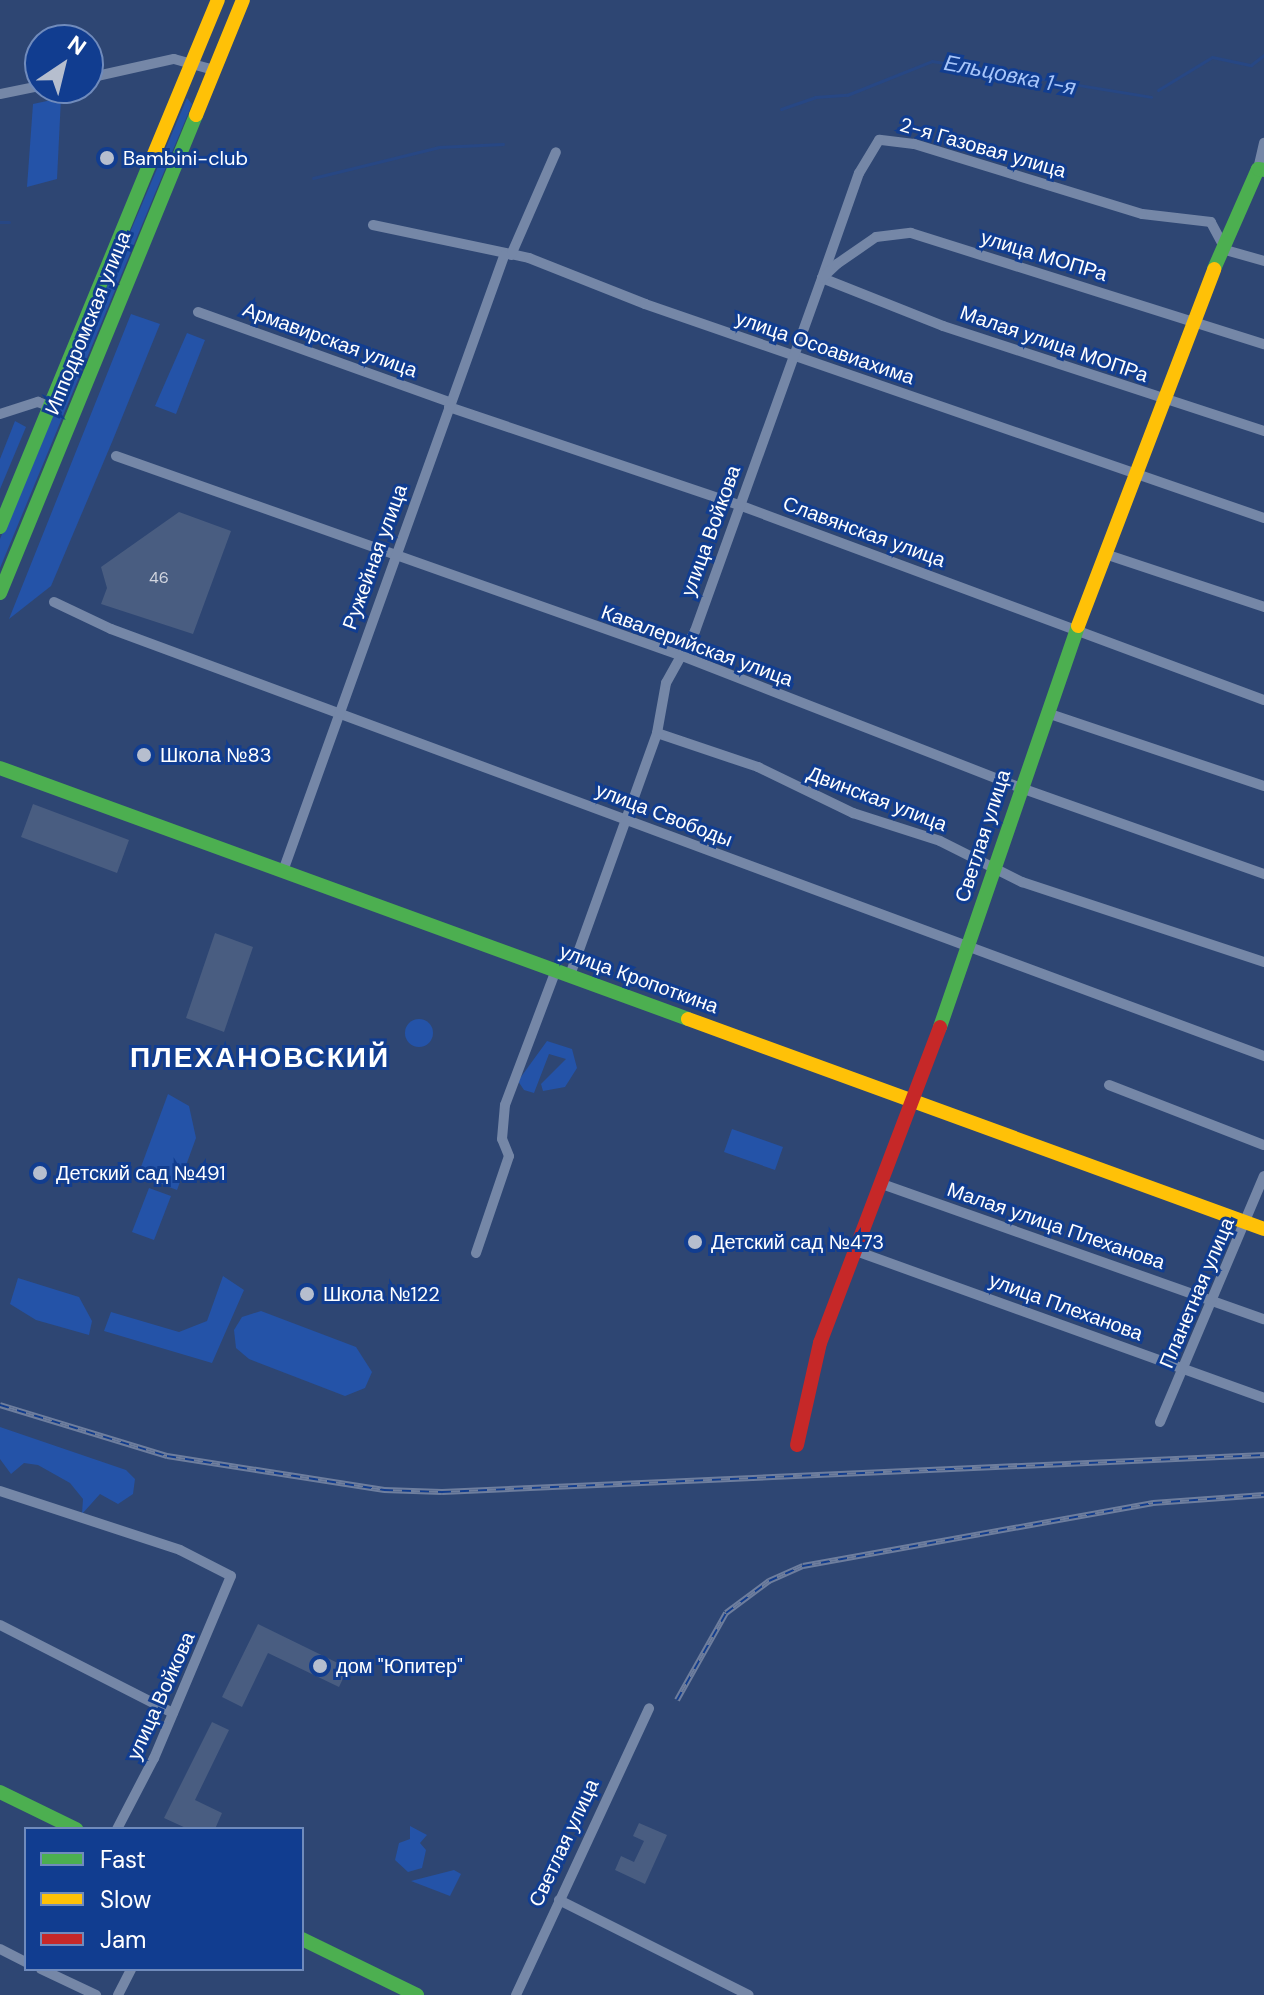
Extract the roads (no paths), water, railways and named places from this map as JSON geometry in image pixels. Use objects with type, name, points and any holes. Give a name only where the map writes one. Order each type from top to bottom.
[{"type":"main road","name":"Ипподромская улица","points":[[0,527],[218,0]]},
{"type":"main road","name":"Ипподромская улица","points":[[0,593],[243,0]]},
{"type":"main road","points":[[180,91],[202,99]]},
{"type":"main road","name":"Светлая улица","points":[[797,1445],[820,1343],[915,1101],[1077,629],[1193,321],[1223,247],[1261,170]]},
{"type":"main road","name":"улица Кропоткина","points":[[0,768],[1264,1229]]},
{"type":"main road","points":[[0,1792],[72,1827]]},
{"type":"main road","points":[[304,1940],[417,1995]]},
{"type":"street","points":[[104,74],[174,59],[192,61],[214,70]]},
{"type":"street","points":[[0,94],[24,89]]},
{"type":"street","name":"2-я Газовая улица","points":[[822,278],[859,173],[879,140],[914,144],[1142,214],[1211,222],[1223,247],[1264,261]]},
{"type":"street","points":[[1261,170],[1264,143]]},
{"type":"street","name":"Ружейная улица","points":[[283,871],[450,404],[507,256],[556,152]]},
{"type":"street","name":"улица Осоавиахима","points":[[373,225],[458,240],[507,256],[1135,476],[1264,518]]},
{"type":"street","name":"улица МОПРа","points":[[822,278],[876,237],[911,233],[1264,344]]},
{"type":"street","name":"Малая улица МОПРа","points":[[822,278],[943,326],[1264,431]]},
{"type":"street","name":"улица Войкова","points":[[476,1253],[509,1156],[502,1139],[505,1105],[627,820],[657,733],[666,683],[685,657],[822,278]]},
{"type":"street","name":"Армавирская улица","points":[[198,312],[450,404]]},
{"type":"street","points":[[0,414],[38,402],[51,407]]},
{"type":"street","name":"Славянская улица","points":[[450,404],[739,505],[1264,700]]},
{"type":"street","name":"Кавалерийская улица","points":[[116,456],[394,557],[685,657],[1021,788],[1264,874]]},
{"type":"street","points":[[1105,554],[1264,607]]},
{"type":"street","name":"улица Свободы","points":[[54,602],[338,714],[966,949],[1264,1056]]},
{"type":"street","points":[[1047,713],[1264,786]]},
{"type":"street","name":"Двинская улица","points":[[657,733],[940,841],[994,871],[1264,962]]},
{"type":"street","points":[[1109,1085],[1264,1145]]},
{"type":"street","name":"Планетная улица","points":[[1160,1422],[1264,1176]]},
{"type":"street","name":"Малая улица Плеханова","points":[[882,1184],[1264,1319]]},
{"type":"street","name":"улица Плеханова","points":[[856,1251],[1264,1398]]},
{"type":"street","name":"улица Войкова","points":[[0,1491],[180,1550],[231,1576],[173,1713],[118,1827]]},
{"type":"street","points":[[0,1625],[173,1713]]},
{"type":"street","name":"Светлая улица","points":[[516,1995],[649,1708]]},
{"type":"street","points":[[559,1900],[749,1995]]},
{"type":"street","points":[[0,1949],[24,1961]]},
{"type":"street","points":[[45,1971],[96,1995]]},
{"type":"street","points":[[118,1995],[130,1971]]},
{"type":"waterway","name":"Ельцовка 1-я","points":[[1158,90],[1212,57],[1251,65],[1264,55]]},
{"type":"waterway","name":"Ельцовка 1-я","points":[[781,109],[815,97],[847,95],[932,61],[1151,97]]},
{"type":"waterway","name":"Ельцовка 1-я","points":[[313,178],[439,147],[503,144]]},
{"type":"waterway","name":"Ельцовка 1-я","points":[[0,222],[9,222]]},
{"type":"railway","points":[[0,1405],[167,1456],[384,1490],[442,1492],[1264,1455]]},
{"type":"railway","points":[[677,1700],[726,1613],[769,1581],[803,1566],[1153,1503],[1264,1495]]},
{"type":"place","name":"Bambini-club","points":[[107,158]]},
{"type":"place","name":"Школа №83","points":[[144,755]]},
{"type":"place","name":"Детский сад №491","points":[[40,1173]]},
{"type":"place","name":"Детский сад №473","points":[[695,1242]]},
{"type":"place","name":"Школа №122","points":[[307,1294]]},
{"type":"place","name":"дом \"Юпитер\"","points":[[320,1666]]},
{"type":"district","name":"ПЛЕХАНОВСКИЙ","points":[[260,1058]]}]
